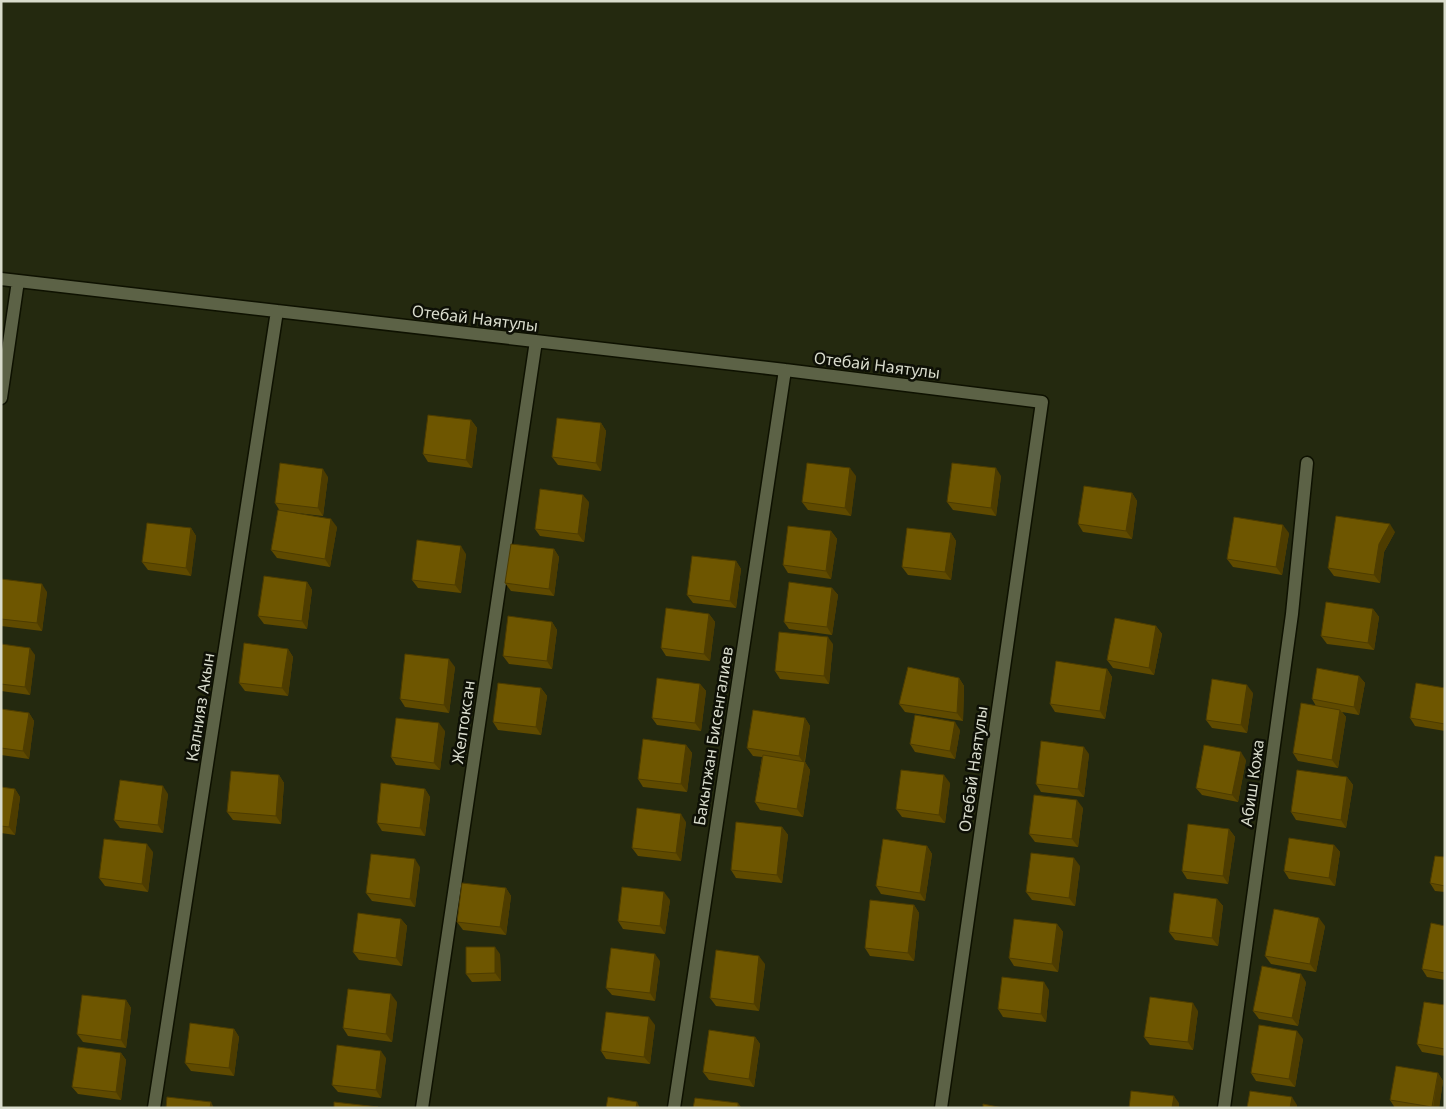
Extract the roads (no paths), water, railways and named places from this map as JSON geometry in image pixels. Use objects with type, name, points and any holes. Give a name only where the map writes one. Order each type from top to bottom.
[{"type":"street","name":"Отебай Наятулы","points":[[1,279],[784,370],[1042,402],[941,1108]]},
{"type":"street","points":[[1,398],[18,281]]},
{"type":"street","name":"Калнияз Акын","points":[[154,1108],[278,311]]},
{"type":"street","name":"Желтоксан","points":[[422,1108],[536,341]]},
{"type":"street","name":"Бакытжан Бисенгалиев","points":[[674,1108],[784,370]]},
{"type":"street","name":"Абиш Кожа","points":[[1224,1108],[1292,614],[1307,463]]}]
